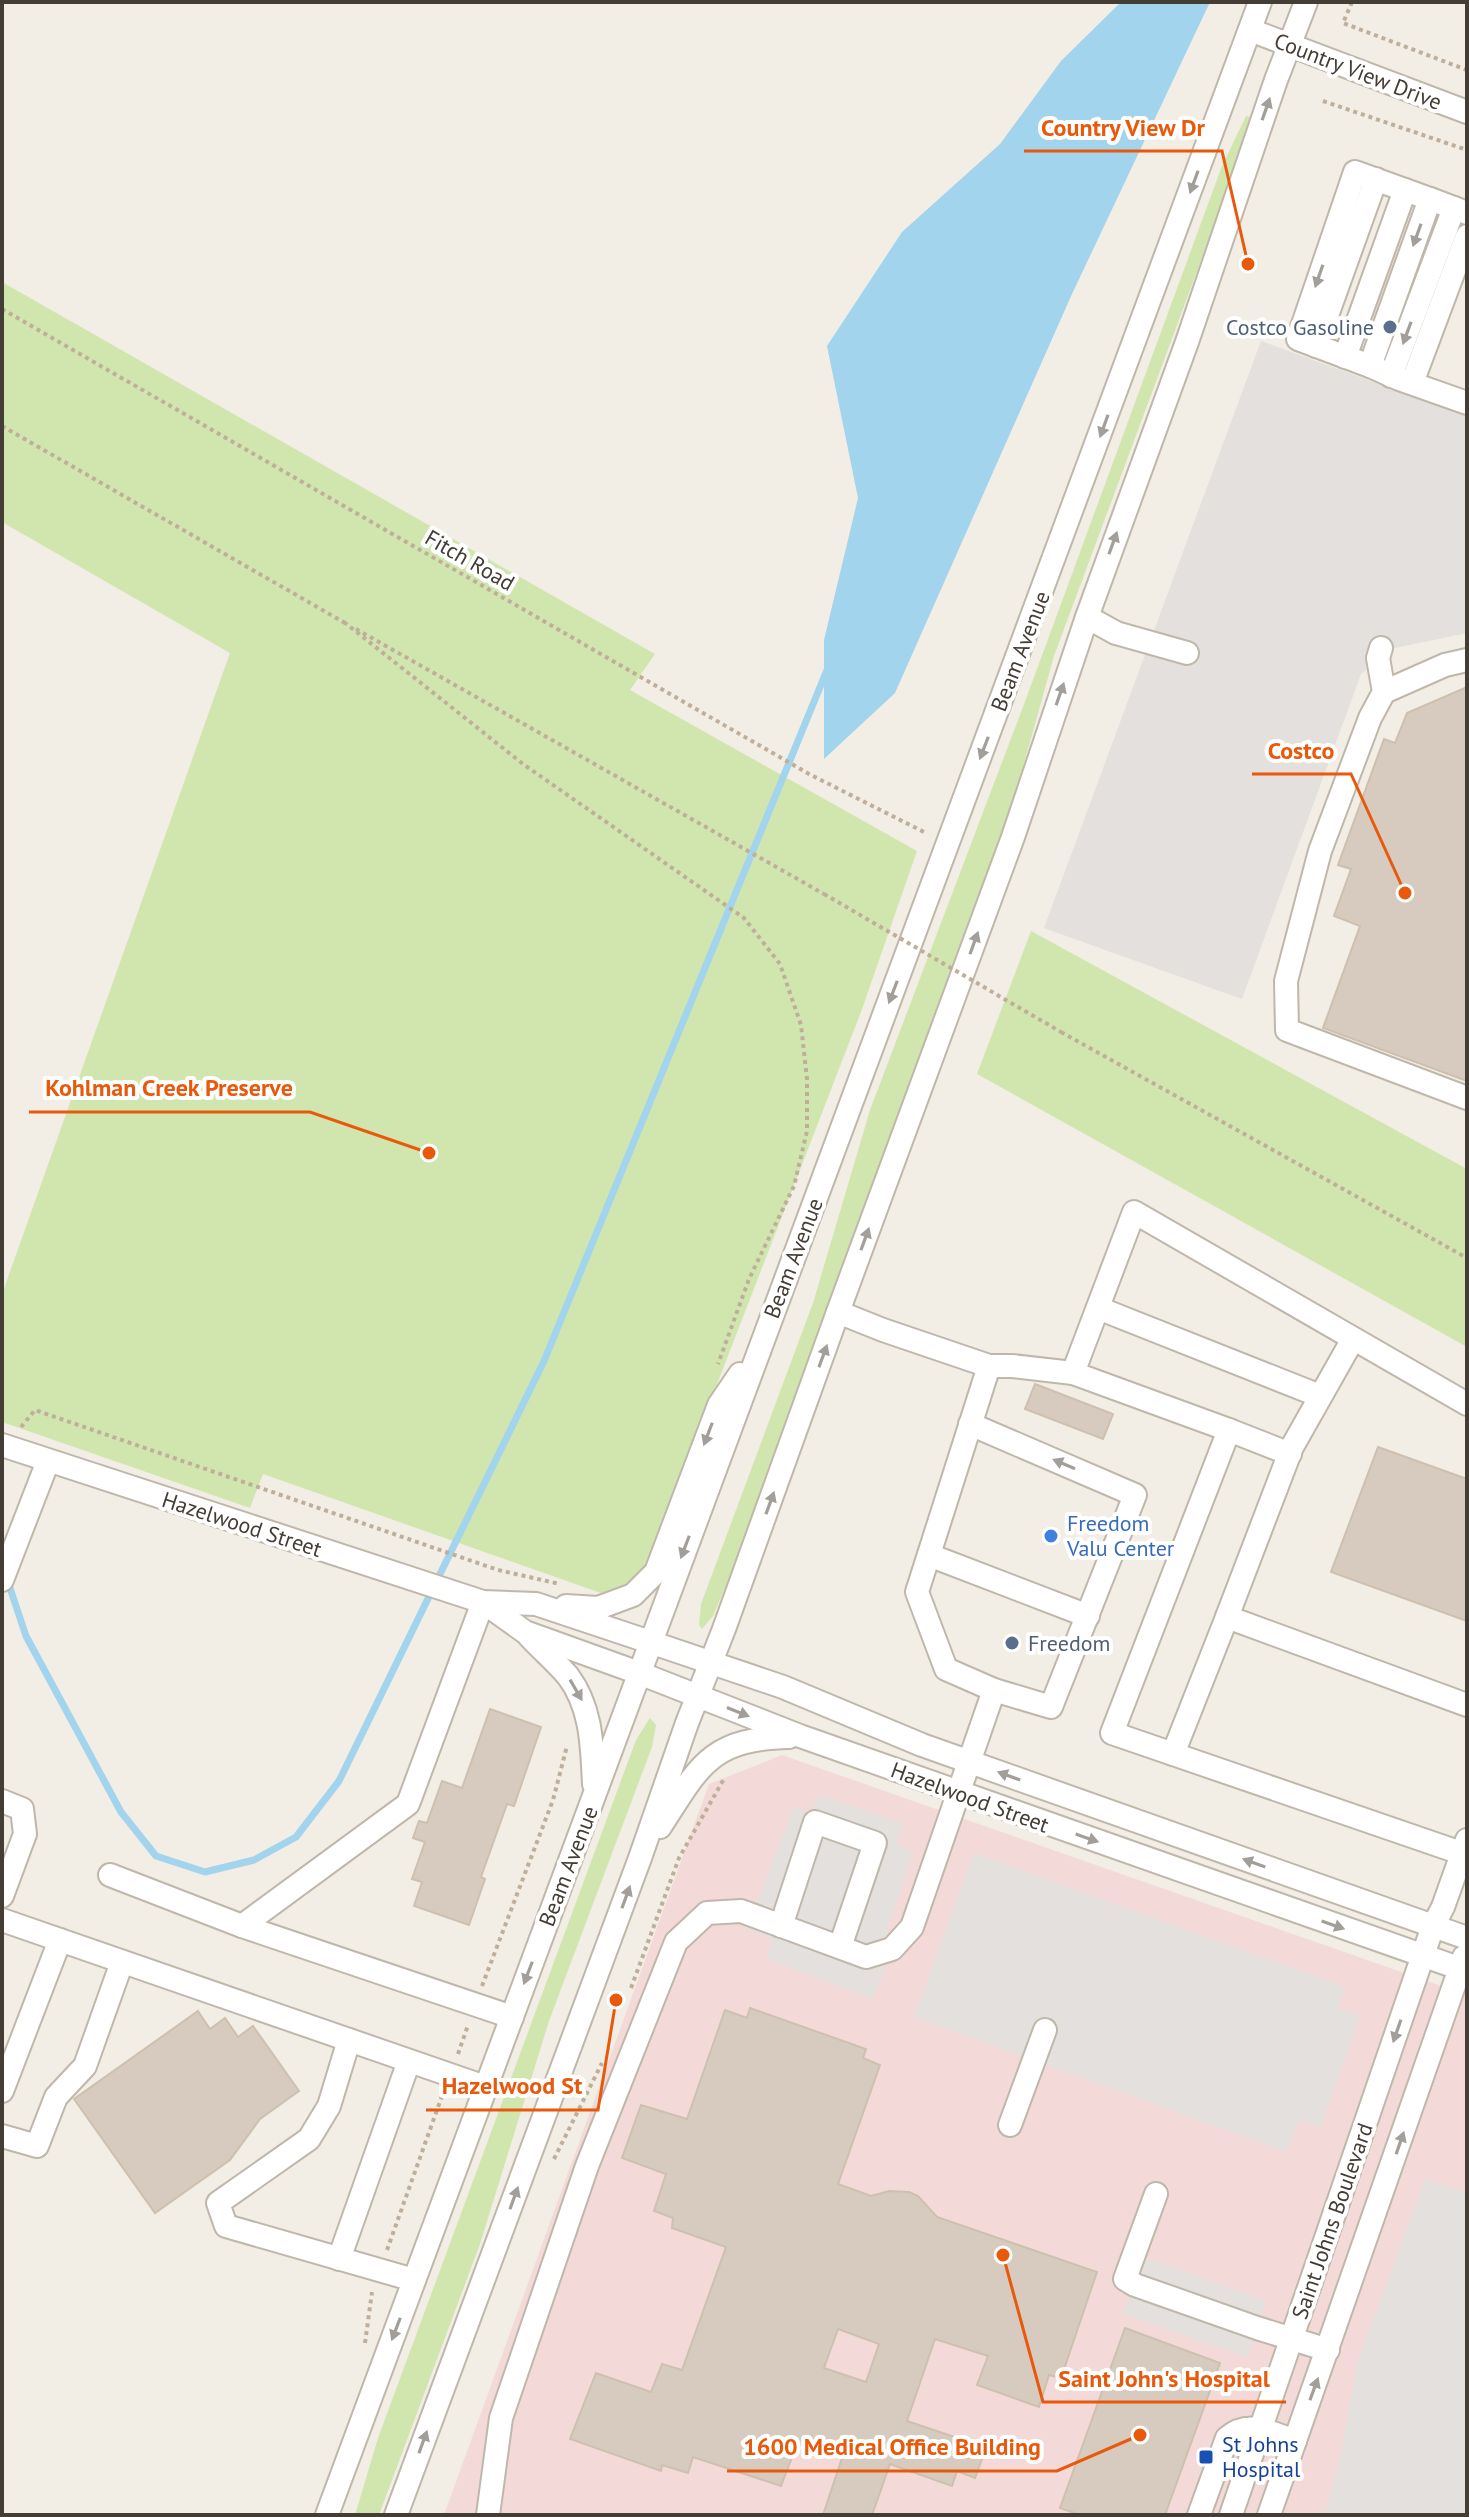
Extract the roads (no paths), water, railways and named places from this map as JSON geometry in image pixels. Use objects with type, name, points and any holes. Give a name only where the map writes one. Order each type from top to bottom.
[{"type":"street","name":"Beam Avenue","points":[[327,2515],[1260,2]]},
{"type":"street","points":[[396,2515],[1013,837],[1087,617],[1306,2]]},
{"type":"street","name":"Country View Drive","points":[[1250,30],[1467,112]]},
{"type":"street","points":[[1402,380],[1460,210],[1376,179],[1307,342],[1402,380],[1467,403]]},
{"type":"street","points":[[1345,357],[1405,190]]},
{"type":"street","points":[[1370,366],[1430,199]]},
{"type":"street","points":[[1402,380],[1467,236]]},
{"type":"street","points":[[1087,617],[1116,633],[1187,653]]},
{"type":"street","points":[[1381,648],[1378,658],[1384,692]]},
{"type":"street","points":[[1467,660],[1445,665],[1384,692],[1370,718],[1320,851],[1286,981],[1287,1030],[1467,1098]]},
{"type":"street","points":[[1073,1373],[1134,1212],[1467,1404]]},
{"type":"street","points":[[1098,1308],[1320,1396]]},
{"type":"street","points":[[838,1312],[989,1366],[1073,1373],[1290,1454]]},
{"type":"street","points":[[1173,1754],[1290,1454],[1353,1339]]},
{"type":"street","points":[[536,1604],[598,1608],[633,1595],[656,1572],[719,1405],[761,1343]]},
{"type":"street","points":[[970,1424],[1135,1495],[1051,1707],[994,1690],[946,1669],[917,1592],[970,1424],[989,1366]]},
{"type":"street","points":[[1229,1430],[1112,1733],[1465,1849]]},
{"type":"street","name":"Hazelwood Street","points":[[7,1447],[483,1602],[536,1604],[650,1642],[783,1687],[922,1745],[1467,1938]]},
{"type":"street","points":[[2,1580],[48,1461]]},
{"type":"street","points":[[929,1555],[1088,1616]]},
{"type":"street","points":[[242,1926],[408,1804],[483,1602]]},
{"type":"street","name":"Hazelwood Street","points":[[483,1602],[525,1632],[800,1736],[1423,1957],[1465,1963]]},
{"type":"street","points":[[1227,1617],[1467,1705]]},
{"type":"street","points":[[525,1632],[565,1673],[583,1702],[591,1737],[595,1795]]},
{"type":"street","points":[[488,2515],[501,2418],[587,2166],[676,1942],[707,1913],[741,1911],[866,1957],[892,1949],[912,1927],[994,1690]]},
{"type":"street","points":[[640,1858],[686,1788],[708,1760],[722,1749],[748,1739],[800,1736]]},
{"type":"street","points":[[2,1801],[22,1809],[25,1834],[2,1896]]},
{"type":"street","points":[[781,1926],[815,1822],[875,1843],[840,1947]]},
{"type":"street","name":"Saint Johns Boulevard","points":[[1231,2515],[1433,1926],[1465,1849]]},
{"type":"street","points":[[110,1875],[242,1926],[512,2017]]},
{"type":"street","points":[[2,1920],[485,2087]]},
{"type":"street","points":[[2,2091],[60,1940]]},
{"type":"street","points":[[2,2136],[37,2146],[56,2097],[85,2066],[122,1962]]},
{"type":"street","name":"Saint Johns Boulevard","points":[[1269,2515],[1465,1963]]},
{"type":"street","points":[[1010,2125],[1045,2030]]},
{"type":"street","points":[[349,2040],[329,2106],[309,2139],[218,2203],[226,2226],[414,2280]]},
{"type":"street","points":[[339,2259],[409,2061]]},
{"type":"street","points":[[1156,2194],[1125,2279],[1257,2328],[1328,2350]]},
{"type":"street","points":[[1199,2515],[1227,2438],[1236,2430],[1247,2427],[1295,2441]]},
{"type":"water","points":[[1121,2],[1210,2],[1072,294],[895,693],[824,759],[824,640],[858,498],[827,346],[902,232],[1000,144],[1061,61]]},
{"type":"waterway","points":[[8,1582],[26,1636],[121,1812],[156,1856],[205,1872],[254,1860],[296,1837],[339,1781],[544,1361],[827,670]]},
{"type":"place","name":"Country View Dr","points":[[1248,264]]},
{"type":"place","name":"Costco Gasoline","points":[[1390,327]]},
{"type":"place","name":"Costco","points":[[1405,893]]},
{"type":"place","name":"Kohlman Creek Preserve","points":[[429,1153]]},
{"type":"place","name":"Freedom Valu Center","points":[[1051,1536]]},
{"type":"place","name":"Freedom","points":[[1012,1643]]},
{"type":"place","name":"Hazelwood St","points":[[616,2000]]},
{"type":"place","name":"Saint John's Hospital","points":[[1003,2255]]},
{"type":"place","name":"1600 Medical Office Building","points":[[1140,2435]]},
{"type":"place","name":"St Johns Hospital","points":[[1206,2457]]}]
